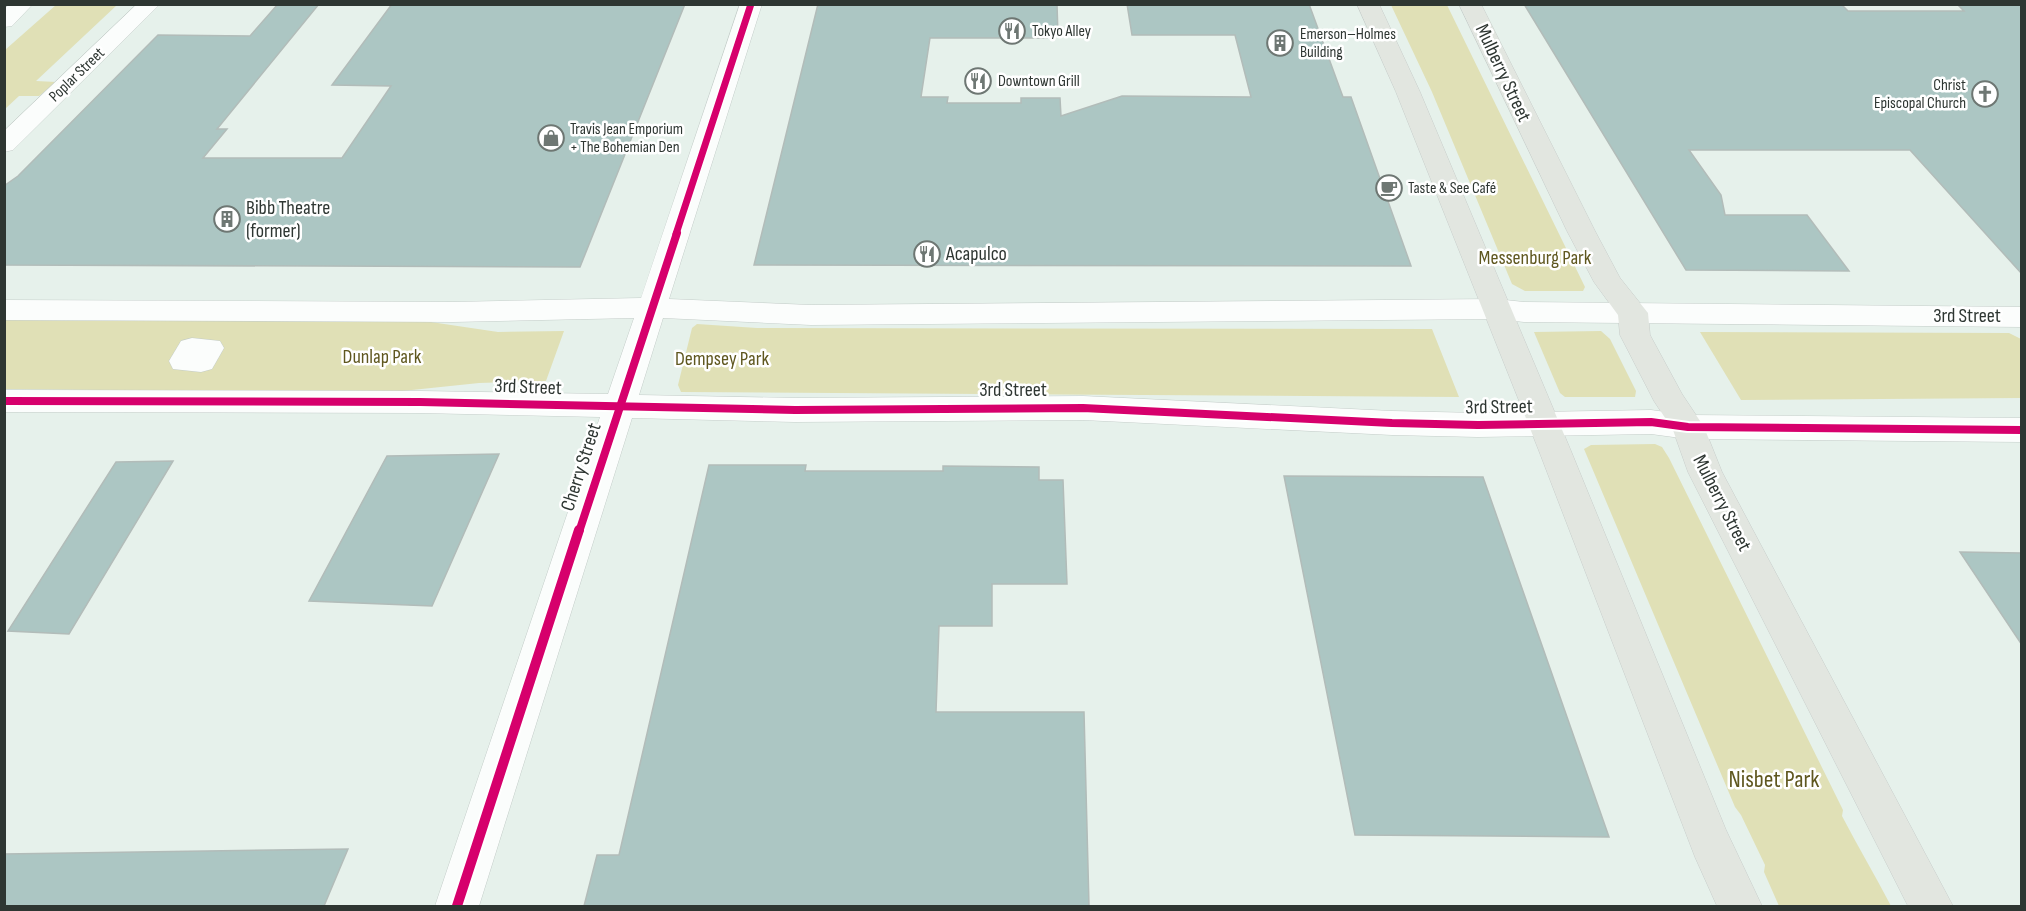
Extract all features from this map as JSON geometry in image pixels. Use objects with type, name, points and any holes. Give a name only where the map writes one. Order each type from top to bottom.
[{"type":"main road","points":[[1368,4],[1408,92],[1710,842],[1740,906]]},
{"type":"main road","name":"Mulberry Street","points":[[1470,4],[1581,231],[1608,282],[1633,313],[1635,335],[1670,402],[1688,427],[1705,472],[1931,906]]},
{"type":"street","points":[[4,21],[23,4]]},
{"type":"street","name":"Poplar Street","points":[[4,145],[150,4]]},
{"type":"street","name":"Cherry Street","points":[[457,906],[751,4]]},
{"type":"street","name":"3rd Street","points":[[4,310],[453,312],[653,308],[811,315],[1496,309],[1633,313],[2022,317]]},
{"type":"street","name":"3rd Street","points":[[4,400],[408,401],[795,410],[1083,408],[1392,423],[1651,422],[1688,427],[2022,430]]},
{"type":"green space","points":[[56,5],[117,5],[36,81],[56,82],[39,96],[19,96],[5,109],[5,50]]},
{"type":"green space","name":"Messenburg Park","points":[[1391,5],[1447,5],[1585,287],[1583,291],[1525,291],[1512,284],[1432,92]]},
{"type":"green space","name":"Dunlap Park","points":[[5,320],[424,321],[498,332],[564,331],[546,381],[479,383],[383,393],[5,389]]},
{"type":"green space","name":"Dempsey Park","points":[[697,324],[757,328],[1432,329],[1459,397],[681,392],[678,385],[692,328]]},
{"type":"green space","points":[[1601,331],[1610,339],[1636,391],[1635,397],[1565,397],[1560,393],[1534,332]]},
{"type":"green space","points":[[1700,332],[2009,333],[2021,339],[2021,398],[1741,400]]},
{"type":"green space","name":"Nisbet Park","points":[[1655,444],[1662,447],[1669,458],[1843,810],[1842,816],[1891,906],[1779,906],[1764,872],[1765,865],[1735,807],[1584,449],[1591,445]]},
{"type":"building","points":[[278,4],[319,4],[217,129],[227,129],[203,158],[342,158],[391,86],[332,85],[392,4],[685,4],[580,267],[4,265],[4,186],[18,176],[158,35],[250,36]]},
{"type":"building","points":[[818,4],[1057,4],[1058,35],[1047,35],[1047,38],[930,38],[921,97],[948,97],[947,103],[1021,103],[1021,98],[1060,98],[1061,116],[1122,96],[1251,97],[1235,35],[1132,35],[1127,4],[1309,4],[1343,97],[1351,97],[1411,266],[754,265]]},
{"type":"building","points":[[1524,4],[1841,4],[1848,11],[1964,11],[1957,4],[2022,4],[2022,274],[1910,150],[1689,150],[1721,195],[1725,215],[1807,215],[1849,271],[1686,270]]},
{"type":"building","points":[[499,454],[432,606],[309,601],[387,456]]},
{"type":"building","points":[[173,461],[69,634],[8,631],[116,462]]},
{"type":"building","points":[[709,465],[806,465],[805,471],[943,471],[943,466],[1039,467],[1039,480],[1063,480],[1067,584],[992,584],[992,626],[939,626],[936,712],[1084,712],[1089,906],[584,906],[597,855],[619,855]]},
{"type":"building","points":[[1284,476],[1483,477],[1609,837],[1355,835]]},
{"type":"building","points":[[1960,552],[2022,553],[2022,645]]},
{"type":"building","points":[[348,849],[324,906],[4,906],[4,854]]},
{"type":"cycle path","points":[[457,906],[751,4]]},
{"type":"cycle path","points":[[4,401],[420,402],[795,410],[1083,408],[1392,423],[1478,425],[1651,422],[1688,427],[2022,430]]},
{"type":"place","name":"Tokyo Alley","points":[[1012,31]]},
{"type":"place","name":"Emerson–Holmes Building","points":[[1280,43]]},
{"type":"place","name":"Downtown Grill","points":[[978,81]]},
{"type":"place","name":"Christ Episcopal Church","points":[[1985,94]]},
{"type":"place","name":"Travis Jean Emporium + The Bohemian Den","points":[[551,138]]},
{"type":"place","name":"Taste & See Café","points":[[1389,188]]},
{"type":"place","name":"Bibb Theatre (former)","points":[[227,219]]},
{"type":"place","name":"Acapulco","points":[[927,254]]}]
